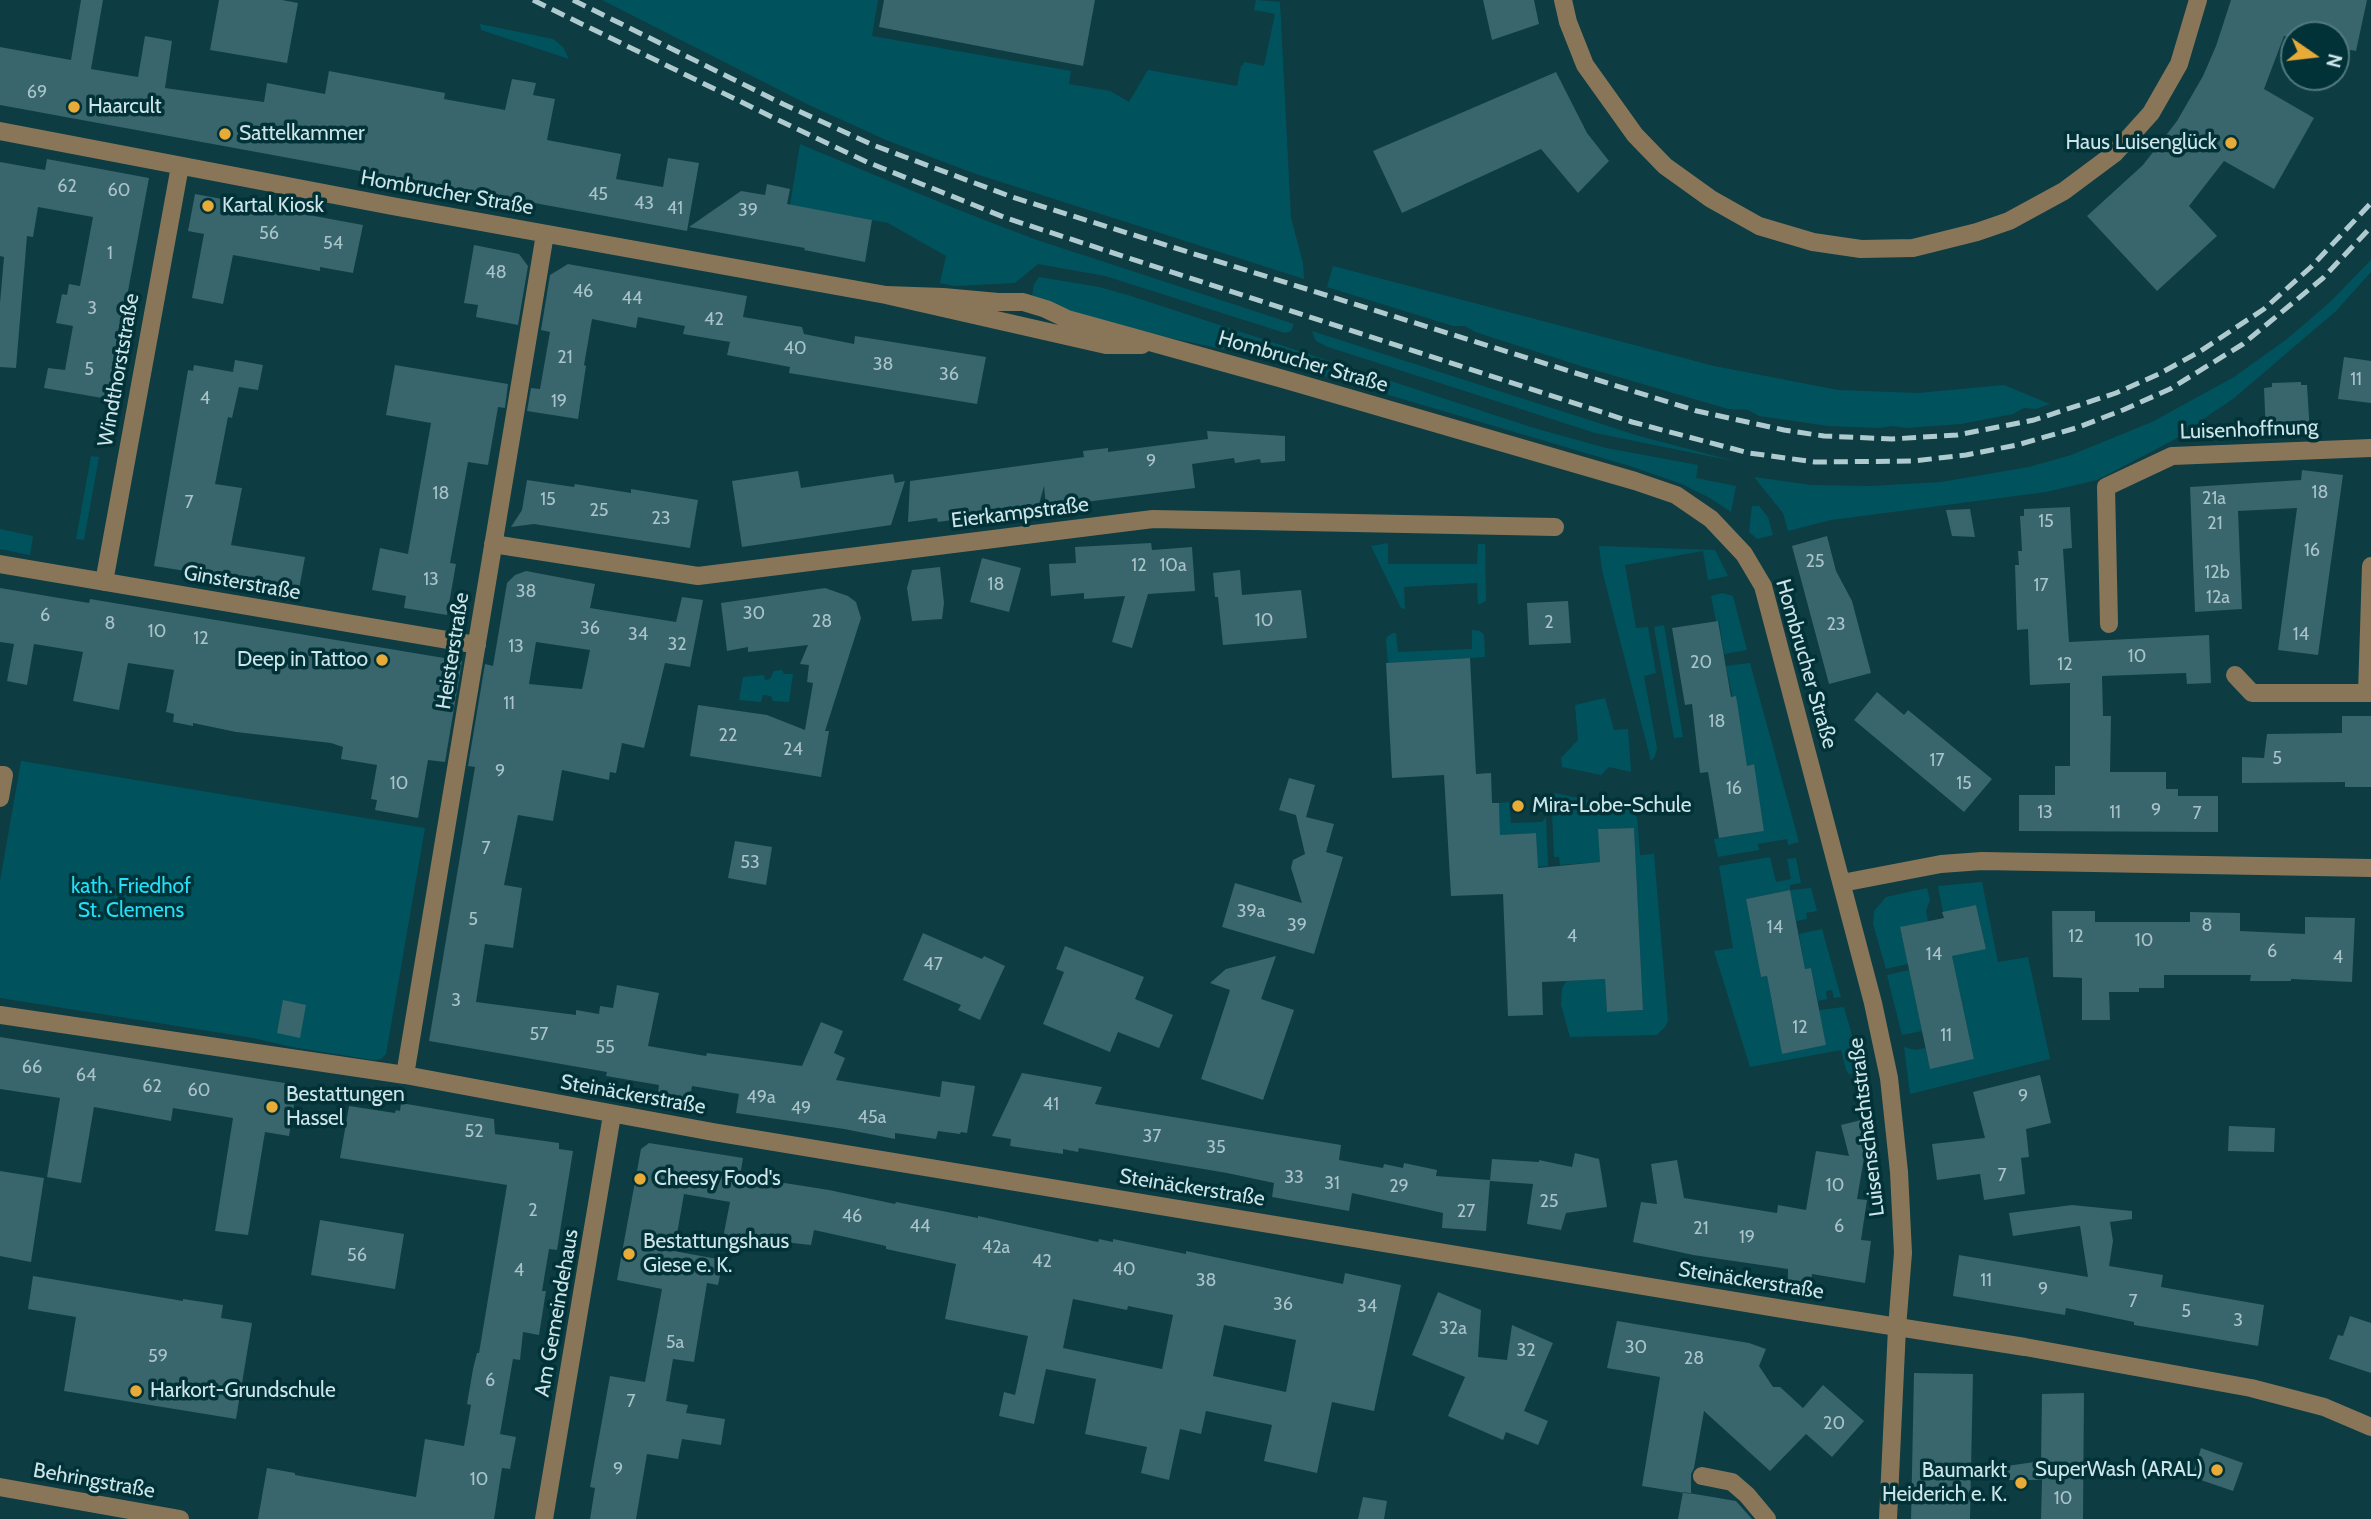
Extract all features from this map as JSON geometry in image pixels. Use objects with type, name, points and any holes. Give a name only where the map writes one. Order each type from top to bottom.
[{"type":"street","points":[[1563,0],[1568,22],[1585,65],[1635,135],[1665,166],[1711,199],[1759,226],[1813,242],[1861,249],[1913,248],[1977,232],[2009,221],[2064,191],[2115,153],[2151,113],[2179,64],[2198,0]]},
{"type":"street","name":"Hombrucher Straße","points":[[0,131],[886,295],[1106,345],[1159,345]]},
{"type":"street","name":"Windthorststraße","points":[[104,582],[180,166]]},
{"type":"street","name":"Heisterstraße","points":[[405,1075],[545,234]]},
{"type":"street","name":"Hombrucher Straße","points":[[886,295],[1023,302],[1067,319],[1676,495],[1711,519],[1744,554],[1763,586],[1842,883]]},
{"type":"street","name":"Luisenhoffnung","points":[[2109,624],[2106,487],[2172,456],[2371,448]]},
{"type":"street","name":"Eierkampstraße","points":[[493,544],[698,576],[1153,519],[1555,527]]},
{"type":"street","name":"Ginsterstraße","points":[[0,564],[477,645]]},
{"type":"street","points":[[2235,675],[2252,693],[2369,693],[2371,566]]},
{"type":"street","points":[[0,775],[4,775],[0,798]]},
{"type":"street","points":[[1842,883],[1941,864],[1982,860],[2371,868]]},
{"type":"street","name":"Luisenschachtstraße","points":[[1842,883],[1889,1078],[1899,1172],[1903,1253],[1888,1519]]},
{"type":"street","name":"Steinäckerstraße","points":[[0,1015],[405,1075],[612,1115],[2025,1347],[2251,1388],[2324,1407],[2371,1427]]},
{"type":"street","name":"Am Gemeindehaus","points":[[544,1519],[612,1115]]},
{"type":"street","points":[[1702,1476],[1732,1482],[1767,1519]]},
{"type":"street","name":"Behringstraße","points":[[0,1487],[180,1519]]},
{"type":"green space","points":[[602,0],[878,0],[872,36],[1071,71],[1069,84],[1110,91],[1129,102],[1148,70],[1237,86],[1244,62],[1264,66],[1275,14],[1254,10],[1256,0],[1280,2],[1291,218],[1303,263],[1304,279],[973,173],[886,140],[809,105]]},
{"type":"green space","points":[[480,24],[553,39],[563,47],[569,59],[481,30]]},
{"type":"green space","points":[[800,144],[1034,239],[1294,324],[1291,331],[1285,333],[1105,276],[1038,264],[1015,283],[954,286],[940,283],[946,256],[888,223],[813,209],[789,211]]},
{"type":"green space","points":[[2371,260],[2371,272],[2336,311],[2233,399],[2185,434],[2097,480],[2046,492],[1831,520],[1788,531],[1783,513],[1754,477],[1811,485],[1870,486],[1941,482],[2029,467],[2071,455],[2152,422],[2234,377],[2287,339],[2329,303]]},
{"type":"green space","points":[[1333,266],[1714,366],[1838,390],[1918,393],[2004,385],[2050,404],[1961,424],[1906,428],[1828,426],[1759,416],[1748,410],[1728,409],[1581,366],[1475,332],[1465,326],[1453,326],[1327,287]]},
{"type":"green space","points":[[1039,277],[1099,287],[1131,296],[1534,428],[1606,448],[1698,465],[1696,478],[1736,486],[1731,512],[1682,484],[1630,466],[1263,358],[1102,323],[1032,296],[1034,284]]},
{"type":"green space","points":[[1312,331],[1639,436],[1738,462],[1595,433],[1328,347],[1316,341]]},
{"type":"green space","points":[[91,456],[99,457],[84,540],[76,539]]},
{"type":"green space","points":[[1752,506],[1759,506],[1768,517],[1773,535],[1757,539],[1749,532]]},
{"type":"green space","points":[[0,529],[33,536],[30,555],[0,549]]},
{"type":"green space","points":[[1388,543],[1388,564],[1477,564],[1478,544],[1485,544],[1486,601],[1478,605],[1477,583],[1404,587],[1405,609],[1401,608],[1371,546]]},
{"type":"green space","points":[[1599,546],[1715,550],[1728,576],[1708,580],[1703,551],[1625,565],[1636,628],[1648,627],[1656,673],[1644,676],[1657,748],[1651,761],[1602,570]]},
{"type":"green space","points":[[1722,593],[1733,596],[1747,650],[1724,654],[1719,621],[1716,621],[1711,596]]},
{"type":"green space","points":[[1664,625],[1683,737],[1674,738],[1654,627]]},
{"type":"green space","points":[[1472,630],[1480,631],[1484,635],[1485,657],[1388,663],[1386,641],[1393,633],[1396,633],[1398,652],[1472,649]]},
{"type":"green space","points":[[1750,663],[1799,842],[1788,845],[1787,839],[1758,844],[1759,850],[1718,857],[1714,839],[1764,831],[1753,764],[1747,766],[1726,666]]},
{"type":"green space","points":[[782,670],[784,674],[793,674],[789,702],[773,701],[771,696],[763,695],[761,702],[739,700],[743,677],[764,675],[765,680],[770,679],[774,671]]},
{"type":"green space","points":[[1605,698],[1614,730],[1628,729],[1631,772],[1609,767],[1601,775],[1562,767],[1561,758],[1578,740],[1575,705]]},
{"type":"green space","name":"kath. Friedhof St. Clemens","points":[[21,761],[425,828],[386,1054],[381,1059],[373,1060],[0,998],[0,881]]},
{"type":"green space","points":[[1554,793],[1628,808],[1637,817],[1640,855],[1654,854],[1668,1021],[1657,1035],[1570,1037],[1561,1005],[1562,989],[1566,981],[1605,979],[1607,1012],[1643,1010],[1634,828],[1599,829],[1600,862],[1560,865],[1559,857],[1554,857],[1552,812],[1546,811]]},
{"type":"green space","points":[[1509,802],[1511,823],[1542,822],[1546,817],[1548,866],[1537,867],[1536,833],[1500,835],[1499,803]]},
{"type":"green space","points":[[1770,857],[1776,882],[1791,879],[1787,859],[1796,858],[1801,883],[1790,885],[1790,890],[1746,899],[1761,977],[1767,976],[1782,1054],[1826,1045],[1819,1010],[1844,1007],[1862,1072],[1849,1074],[1841,1050],[1750,1067],[1714,951],[1733,948],[1719,866]]},
{"type":"green space","points":[[1982,882],[1998,962],[2028,957],[2050,1059],[1910,1094],[1904,1047],[1915,1050],[1925,1048],[1930,1068],[1974,1059],[1952,956],[1986,948],[1976,905],[1943,912],[1938,886]]},
{"type":"green space","points":[[1811,888],[1817,911],[1806,913],[1807,919],[1796,921],[1790,890]]},
{"type":"green space","points":[[1927,888],[1930,900],[1926,911],[1928,921],[1900,928],[1906,953],[1912,963],[1886,969],[1873,924],[1874,911],[1886,897]]},
{"type":"green space","points":[[1822,929],[1841,997],[1834,998],[1832,990],[1826,991],[1827,999],[1818,1001],[1811,968],[1805,969],[1799,934]]},
{"type":"green space","points":[[1909,970],[1922,1031],[1902,1035],[1887,975]]},
{"type":"building","points":[[81,0],[103,0],[91,69],[138,77],[145,36],[172,41],[165,88],[264,102],[267,83],[325,94],[329,71],[445,93],[444,99],[505,110],[512,79],[536,83],[533,95],[555,99],[547,140],[621,154],[616,179],[663,187],[668,158],[699,163],[687,231],[0,105],[0,47],[71,60]]},
{"type":"building","points":[[219,0],[282,0],[298,3],[287,63],[210,50]]},
{"type":"building","points":[[884,0],[1095,0],[1083,66],[879,27]]},
{"type":"building","points":[[1483,0],[1534,0],[1539,24],[1492,40]]},
{"type":"building","name":"Haus Luisenglück","points":[[2231,0],[2367,0],[2356,51],[2350,50],[2350,21],[2280,21],[2280,47],[2264,89],[2314,118],[2274,189],[2224,161],[2189,206],[2217,236],[2157,291],[2087,216],[2143,165],[2177,121],[2203,76]]},
{"type":"building","points":[[1556,72],[1587,133],[1609,161],[1578,193],[1541,149],[1402,213],[1373,151]]},
{"type":"building","points":[[47,159],[149,178],[108,399],[44,388],[48,368],[65,370],[73,326],[56,323],[62,294],[67,295],[69,284],[80,286],[93,217],[38,207],[33,237],[27,236],[16,368],[0,367],[0,303],[4,257],[0,256],[0,162],[45,170]]},
{"type":"building","points":[[767,184],[790,189],[787,204],[872,220],[865,262],[689,227],[741,191],[765,195]]},
{"type":"building","points":[[195,194],[363,225],[353,273],[320,267],[320,271],[233,255],[223,304],[192,298],[204,234],[188,231]]},
{"type":"building","points":[[474,245],[519,254],[528,266],[518,325],[476,317],[478,305],[464,303]]},
{"type":"building","points":[[568,264],[747,296],[743,317],[802,327],[804,334],[854,344],[855,336],[986,357],[977,404],[789,373],[790,367],[727,355],[730,342],[683,334],[685,326],[638,317],[636,328],[592,319],[578,419],[527,411],[531,388],[540,389],[550,332],[541,330],[550,275]]},
{"type":"building","points":[[2344,357],[2371,361],[2371,403],[2338,399]]},
{"type":"building","points":[[235,360],[263,365],[258,390],[239,387],[232,418],[228,417],[215,484],[242,488],[231,545],[305,557],[299,589],[154,566],[188,370],[193,371],[194,365],[233,372]]},
{"type":"building","points":[[395,365],[508,384],[505,408],[498,407],[488,465],[468,462],[450,563],[456,564],[447,615],[404,608],[406,596],[372,590],[380,548],[408,554],[431,423],[386,415]]},
{"type":"building","points":[[2301,382],[2301,385],[2307,385],[2310,433],[2266,435],[2264,388],[2272,387],[2272,383]]},
{"type":"building","points":[[1207,431],[1285,436],[1285,461],[1261,463],[1260,459],[1235,463],[1234,458],[1192,464],[1195,488],[1046,507],[1044,486],[1038,508],[938,522],[937,518],[908,522],[910,481],[1084,457],[1083,451],[1108,448],[1108,452],[1208,439]]},
{"type":"building","points":[[2302,470],[2343,475],[2318,655],[2278,650],[2297,508],[2238,511],[2242,609],[2195,612],[2190,487],[2301,480]]},
{"type":"building","points":[[798,471],[801,488],[893,474],[895,483],[905,481],[891,525],[742,547],[732,481]]},
{"type":"building","points":[[527,480],[631,493],[631,489],[698,500],[690,548],[534,524],[511,527],[522,510]]},
{"type":"building","points":[[2070,507],[2072,548],[2063,549],[2069,642],[2209,635],[2211,683],[2187,684],[2186,673],[2102,676],[2103,716],[2111,716],[2110,772],[2166,772],[2166,789],[2178,789],[2178,796],[2218,796],[2218,832],[2019,831],[2019,795],[2055,795],[2055,766],[2070,766],[2070,683],[2030,685],[2028,629],[2017,630],[2015,565],[2019,565],[2018,551],[2022,551],[2020,516],[2024,516],[2024,509]]},
{"type":"building","points":[[1970,509],[1975,537],[1952,536],[1946,510]]},
{"type":"building","points":[[1827,536],[1836,571],[1852,601],[1871,673],[1829,684],[1792,546]]},
{"type":"building","points":[[1151,543],[1152,550],[1192,547],[1195,591],[1148,594],[1132,648],[1112,642],[1125,596],[1084,599],[1084,593],[1051,596],[1049,564],[1076,563],[1075,547]]},
{"type":"building","points":[[982,558],[1021,568],[1009,612],[970,602]]},
{"type":"building","points":[[940,567],[944,603],[942,619],[912,621],[907,588],[912,570]]},
{"type":"building","points":[[1240,570],[1242,595],[1301,590],[1307,638],[1223,645],[1213,573]]},
{"type":"building","points":[[526,571],[595,584],[590,608],[676,622],[682,597],[703,600],[690,667],[665,663],[644,748],[622,743],[616,773],[610,772],[609,780],[562,770],[553,821],[518,815],[504,885],[522,888],[513,948],[485,944],[476,1002],[576,1015],[576,1010],[599,1014],[600,1006],[613,1008],[617,985],[659,993],[648,1046],[706,1056],[707,1053],[802,1066],[821,1022],[843,1031],[834,1053],[845,1058],[836,1080],[940,1097],[942,1081],[975,1086],[967,1133],[938,1131],[936,1139],[895,1133],[895,1139],[736,1113],[739,1094],[692,1086],[689,1105],[657,1100],[659,1085],[606,1076],[607,1072],[429,1041],[475,767],[468,766],[485,664],[493,666],[507,583],[515,575]],"holes":[[[536,642],[590,650],[582,689],[529,684]]]},
{"type":"building","points":[[0,588],[89,603],[90,599],[462,661],[445,762],[428,760],[418,818],[375,810],[377,800],[371,799],[377,765],[341,759],[343,747],[331,743],[173,722],[174,714],[166,712],[174,670],[128,663],[119,710],[73,701],[83,652],[34,644],[27,685],[7,681],[14,644],[0,642]]},
{"type":"building","points":[[825,588],[848,596],[856,602],[861,618],[825,731],[829,731],[821,777],[690,756],[698,705],[767,715],[805,730],[813,683],[807,682],[809,665],[800,664],[808,645],[748,652],[748,647],[727,651],[721,603]]},
{"type":"building","points":[[1568,601],[1571,643],[1529,645],[1527,603]]},
{"type":"building","points":[[1718,621],[1731,697],[1736,696],[1747,766],[1754,764],[1764,831],[1719,838],[1708,772],[1700,773],[1692,704],[1685,705],[1672,628]]},
{"type":"building","points":[[1470,658],[1476,774],[1491,773],[1492,803],[1499,803],[1500,835],[1536,833],[1538,868],[1600,862],[1598,829],[1634,828],[1643,1010],[1607,1012],[1605,979],[1542,982],[1543,1015],[1508,1016],[1503,894],[1451,896],[1444,775],[1392,778],[1386,663]]},
{"type":"building","points":[[1877,692],[1904,715],[1908,710],[1992,779],[1964,812],[1854,720]]},
{"type":"building","points":[[2342,716],[2371,716],[2371,787],[2345,787],[2345,782],[2242,783],[2242,757],[2264,758],[2267,734],[2342,733]]},
{"type":"building","points":[[1289,778],[1315,785],[1306,817],[1334,824],[1326,852],[1343,857],[1314,954],[1222,927],[1235,883],[1302,903],[1291,868],[1293,860],[1305,854],[1296,815],[1279,810]]},
{"type":"building","points":[[735,841],[772,847],[766,885],[728,878]]},
{"type":"building","points":[[1790,890],[1805,969],[1811,968],[1826,1045],[1782,1054],[1767,976],[1761,977],[1746,899]]},
{"type":"building","points":[[1976,905],[1986,949],[1952,956],[1974,1059],[1930,1069],[1900,927],[1944,918],[1942,912]]},
{"type":"building","points":[[2052,911],[2095,911],[2095,922],[2190,922],[2190,912],[2240,913],[2240,931],[2305,934],[2305,917],[2355,918],[2352,982],[2291,979],[2250,981],[2251,975],[2164,975],[2164,988],[2139,988],[2139,992],[2109,992],[2110,1020],[2082,1020],[2082,978],[2053,977]]},
{"type":"building","points":[[923,933],[1005,966],[980,1020],[958,1010],[961,1005],[903,980]]},
{"type":"building","points":[[1065,946],[1144,977],[1135,999],[1173,1015],[1159,1048],[1118,1032],[1110,1052],[1043,1024],[1064,972],[1056,969]]},
{"type":"building","points":[[1276,956],[1261,999],[1294,1010],[1263,1100],[1201,1079],[1230,990],[1210,983],[1226,969]]},
{"type":"building","points":[[283,1000],[306,1005],[300,1038],[277,1033]]},
{"type":"building","points":[[0,1037],[297,1085],[289,1136],[265,1132],[248,1235],[215,1231],[233,1118],[173,1108],[171,1121],[94,1107],[81,1183],[47,1177],[60,1098],[0,1089]]},
{"type":"building","points":[[1022,1073],[1102,1087],[1095,1104],[1341,1145],[1339,1160],[1383,1168],[1384,1164],[1403,1168],[1404,1163],[1437,1170],[1436,1176],[1490,1180],[1486,1231],[1442,1228],[1443,1213],[1352,1193],[1349,1211],[1272,1197],[1274,1183],[1227,1173],[1079,1148],[1078,1152],[1063,1149],[1063,1154],[1010,1146],[1011,1139],[992,1136]]},
{"type":"building","points":[[2040,1075],[2051,1123],[2026,1129],[2029,1157],[2021,1158],[2025,1194],[1984,1200],[1980,1174],[1937,1180],[1932,1144],[1985,1138],[1973,1092]]},
{"type":"building","points":[[401,1103],[494,1119],[495,1134],[559,1143],[559,1149],[573,1151],[557,1250],[549,1249],[542,1291],[546,1291],[539,1335],[523,1332],[520,1360],[513,1359],[500,1434],[516,1437],[510,1469],[502,1468],[494,1519],[258,1519],[267,1468],[416,1497],[425,1439],[464,1446],[471,1405],[467,1404],[473,1369],[479,1353],[507,1185],[340,1158],[349,1106],[395,1113],[396,1110],[400,1111]]},
{"type":"building","points":[[1873,1117],[1876,1148],[1866,1146],[1857,1199],[1867,1200],[1861,1240],[1871,1241],[1865,1283],[1812,1274],[1810,1290],[1788,1286],[1788,1269],[1693,1255],[1633,1242],[1641,1202],[1657,1204],[1651,1164],[1677,1160],[1684,1198],[1777,1213],[1778,1205],[1806,1210],[1816,1151],[1849,1156],[1841,1125]]},
{"type":"building","points":[[2229,1126],[2275,1128],[2274,1152],[2228,1151]]},
{"type":"building","points":[[649,1143],[743,1158],[740,1176],[978,1216],[1098,1242],[1099,1239],[1113,1242],[1113,1239],[1186,1254],[1186,1251],[1343,1284],[1345,1273],[1401,1285],[1374,1411],[1332,1402],[1317,1473],[1264,1461],[1272,1425],[1206,1411],[1201,1434],[1180,1429],[1169,1480],[1141,1473],[1147,1447],[1085,1434],[1096,1379],[1046,1369],[1034,1424],[999,1416],[1004,1392],[1015,1395],[1028,1336],[945,1319],[956,1264],[814,1230],[811,1245],[746,1238],[744,1247],[722,1243],[730,1202],[684,1194],[674,1251],[723,1260],[718,1285],[707,1283],[694,1362],[673,1359],[666,1401],[688,1405],[686,1413],[725,1419],[721,1445],[682,1439],[678,1459],[647,1454],[636,1519],[590,1519],[595,1488],[590,1487],[610,1376],[645,1382],[662,1289],[617,1280],[641,1149]],"holes":[[[1073,1299],[1127,1310],[1128,1306],[1173,1315],[1162,1369],[1063,1348]],[[1224,1325],[1296,1340],[1286,1392],[1213,1376]]]},
{"type":"building","points":[[1575,1153],[1599,1159],[1607,1207],[1566,1213],[1561,1230],[1527,1224],[1533,1184],[1490,1181],[1492,1159],[1539,1160],[1572,1167]]},
{"type":"building","points":[[0,1171],[44,1178],[31,1262],[0,1256]]},
{"type":"building","points":[[2072,1205],[2132,1211],[2132,1219],[2110,1222],[2113,1241],[2109,1266],[2163,1275],[2161,1287],[2264,1305],[2258,1346],[2134,1325],[2134,1322],[2066,1308],[2065,1315],[1953,1296],[1959,1255],[2088,1277],[2080,1226],[2013,1236],[2009,1213]]},
{"type":"building","points":[[320,1220],[404,1234],[395,1289],[311,1275]]},
{"type":"building","points":[[33,1276],[223,1305],[221,1318],[252,1323],[236,1419],[64,1391],[76,1317],[28,1309]]},
{"type":"building","points":[[1438,1292],[1481,1310],[1478,1357],[1507,1360],[1512,1325],[1553,1343],[1524,1411],[1548,1421],[1538,1445],[1506,1432],[1503,1440],[1448,1416],[1465,1377],[1412,1355]]},
{"type":"building","points":[[2350,1316],[2371,1323],[2371,1373],[2329,1359],[2338,1335],[2343,1336]]},
{"type":"building","points":[[1617,1321],[1749,1343],[1766,1349],[1759,1366],[1773,1387],[1780,1387],[1803,1408],[1823,1385],[1864,1421],[1832,1457],[1806,1434],[1770,1471],[1704,1411],[1691,1474],[1691,1494],[1642,1486],[1660,1377],[1607,1368]]},
{"type":"building","points":[[1914,1373],[1973,1374],[1970,1519],[1911,1519]]},
{"type":"building","points":[[2084,1393],[2083,1519],[2041,1519],[2042,1480],[2001,1480],[2000,1467],[2041,1461],[2042,1394]]},
{"type":"building","name":"SuperWash (ARAL)","points":[[2201,1448],[2243,1463],[2233,1491],[2192,1477]]},
{"type":"building","points":[[1683,1492],[1736,1501],[1752,1519],[1678,1519]]},
{"type":"building","points":[[1363,1497],[1387,1501],[1384,1519],[1358,1519]]},
{"type":"railway","points":[[533,0],[867,162],[1006,218],[1632,422],[1749,453],[1815,462],[1913,461],[1966,455],[2017,445],[2076,428],[2123,410],[2170,389],[2243,344],[2323,278],[2371,227]]},
{"type":"railway","points":[[573,0],[783,104],[873,145],[1012,197],[1697,411],[1824,436],[1892,439],[1957,435],[2034,420],[2116,393],[2199,352],[2264,309],[2311,267],[2371,203]]},
{"type":"place","name":"Haarcult","points":[[74,107]]},
{"type":"place","name":"Sattelkammer","points":[[225,134]]},
{"type":"place","name":"Haus Luisenglück","points":[[2231,143]]},
{"type":"place","name":"Kartal Kiosk","points":[[208,206]]},
{"type":"place","name":"Deep in Tattoo","points":[[382,660]]},
{"type":"place","name":"Mira-Lobe-Schule","points":[[1518,806]]},
{"type":"place","name":"Bestattungen Hassel","points":[[272,1107]]},
{"type":"place","name":"Cheesy Food's","points":[[640,1179]]},
{"type":"place","name":"Bestattungshaus Giese e. K.","points":[[629,1254]]},
{"type":"place","name":"Harkort-Grundschule","points":[[136,1391]]},
{"type":"place","name":"SuperWash (ARAL)","points":[[2217,1470]]},
{"type":"place","name":"Baumarkt Heiderich e. K.","points":[[2021,1483]]}]
